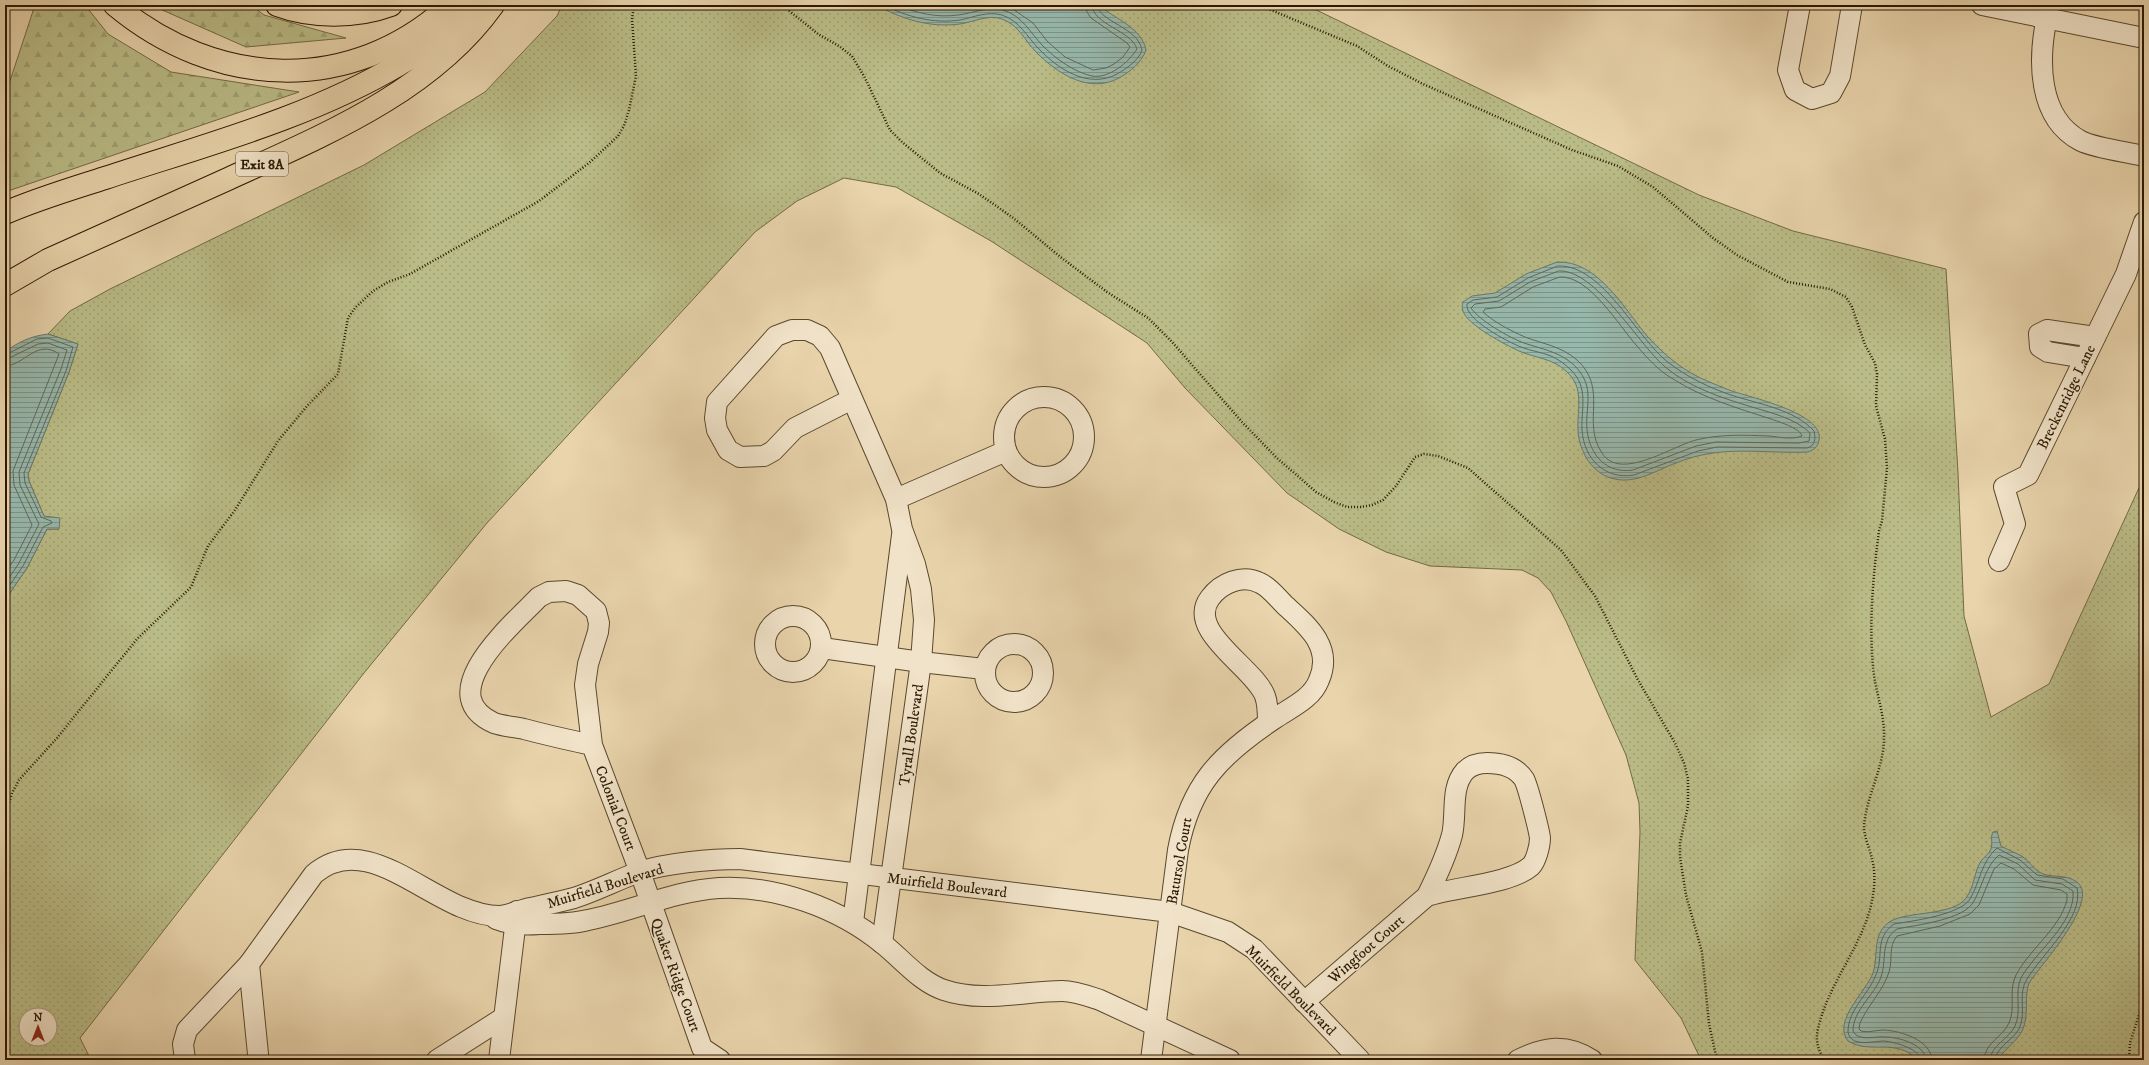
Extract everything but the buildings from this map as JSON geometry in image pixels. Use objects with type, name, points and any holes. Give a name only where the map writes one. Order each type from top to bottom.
[{"type":"highway","points":[[115,5],[143,27],[177,46],[211,60],[244,68],[276,72],[310,70],[348,63],[382,51],[411,36],[450,5]]},
{"type":"highway","points":[[277,5],[290,10],[324,15],[352,14],[391,5]]},
{"type":"highway","points":[[5,213],[48,197],[298,115],[378,77],[416,55],[448,32],[476,5]]},
{"type":"highway","name":"Exit 8A","points":[[5,285],[48,260],[347,123],[424,73],[457,48],[493,5]]},
{"type":"street","points":[[1800,5],[1788,70],[1795,90],[1812,99],[1831,93],[1840,76],[1852,5]]},
{"type":"street","points":[[1989,6],[2144,38]]},
{"type":"street","points":[[2047,18],[2042,41],[2042,76],[2050,108],[2066,131],[2083,142],[2144,156]]},
{"type":"street","name":"Breckenridge Lane","points":[[2000,561],[2015,524],[2004,487],[2028,475],[2126,274],[2144,222]]},
{"type":"street","name":"Tyrall Boulevard","points":[[852,399],[795,428],[773,451],[764,456],[740,457],[728,450],[717,430],[715,418],[717,402],[776,336],[792,330],[807,330],[820,336],[830,348],[896,499],[902,529],[915,564],[921,589],[924,620],[904,660],[859,873],[853,922]]},
{"type":"street","points":[[2085,358],[2048,352],[2040,347],[2039,334],[2047,330],[2095,337]]},
{"type":"street","points":[[1044,397],[1059,400],[1073,408],[1082,421],[1085,436],[1082,452],[1074,465],[1060,474],[1045,478],[1029,475],[1016,466],[1006,451],[1004,438],[1007,422],[1015,409],[1028,400],[1044,397]]},
{"type":"street","points":[[896,499],[1006,451]]},
{"type":"street","name":"Tyrall Boulevard","points":[[882,943],[891,879],[904,660],[902,529]]},
{"type":"street","name":"Batursol Court","points":[[1151,1060],[1182,824],[1198,789],[1213,769],[1231,752],[1268,723],[1311,694],[1319,681],[1324,665],[1322,651],[1313,631],[1261,583],[1248,579],[1237,580],[1216,590],[1208,600],[1206,623],[1210,634],[1255,680],[1265,696],[1268,723]]},
{"type":"street","name":"Colonial Court","points":[[592,745],[495,723],[477,712],[471,699],[470,686],[474,672],[488,651],[538,597],[549,592],[566,591],[578,595],[596,611],[599,623],[588,664],[585,685],[592,745],[650,902]]},
{"type":"street","points":[[822,648],[904,660],[984,669]]},
{"type":"street","name":"Wingfoot Court","points":[[1304,1002],[1427,896],[1445,860],[1452,832],[1459,778],[1467,769],[1479,763],[1508,766],[1525,780],[1540,838],[1538,852],[1532,865],[1518,875],[1446,890],[1427,896]]},
{"type":"street","name":"Muirfield Boulevard","points":[[185,1060],[183,1044],[187,1030],[249,964],[314,874],[323,866],[336,860],[352,859],[367,860],[380,864],[443,900],[463,908],[487,914],[561,924],[588,920],[684,892],[733,888],[786,896],[822,907],[853,922],[882,943],[929,984],[944,990],[962,995],[985,996],[1064,991],[1078,993],[1100,1000],[1230,1060]]},
{"type":"street","name":"Muirfield Boulevard","points":[[517,918],[574,898],[640,872],[718,859],[740,859],[859,873],[891,879],[1170,912],[1228,932],[1254,949],[1360,1060]]},
{"type":"street","name":"Quaker Ridge Court","points":[[650,902],[700,1054],[720,1060]]},
{"type":"street","points":[[499,1060],[503,1018],[517,918]]},
{"type":"street","points":[[249,964],[258,1054],[257,1060]]},
{"type":"street","points":[[437,1060],[503,1018]]},
{"type":"street","points":[[1518,1060],[1534,1052],[1551,1047],[1567,1049],[1585,1055],[1592,1060]]},
{"type":"path","points":[[5,817],[12,793],[19,780],[57,738],[137,639],[191,587],[199,564],[208,546],[235,510],[278,441],[307,406],[338,374],[348,318],[361,301],[388,282],[410,274],[539,201],[589,163],[618,136],[626,120],[634,92],[636,76],[632,19],[634,5]]},
{"type":"path","points":[[782,5],[818,34],[839,46],[852,56],[865,78],[890,130],[902,142],[940,173],[1007,213],[1107,292],[1148,318],[1172,342],[1242,422],[1277,458],[1316,492],[1347,507],[1372,505],[1382,500],[1396,486],[1415,458],[1424,454],[1438,456],[1468,468],[1561,550],[1595,596],[1684,763],[1688,779],[1688,806],[1680,843],[1680,857],[1685,888],[1702,952],[1709,1024],[1717,1060]]},
{"type":"path","points":[[1259,5],[1357,46],[1388,66],[1423,84],[1572,150],[1618,166],[1658,191],[1731,251],[1788,282],[1830,289],[1846,297],[1852,307],[1865,345],[1875,363],[1877,374],[1876,406],[1885,438],[1887,468],[1882,521],[1879,531],[1872,596],[1871,631],[1875,685],[1884,722],[1884,738],[1883,753],[1871,791],[1864,829],[1873,861],[1873,894],[1864,927],[1824,1011],[1817,1030],[1817,1046],[1825,1060]]},
{"type":"path","points":[[2129,1060],[2130,1043],[2144,999]]},
{"type":"green space","points":[[35,5],[85,5],[108,34],[171,72],[299,92],[5,192],[5,96]]},
{"type":"green space","points":[[151,5],[251,5],[264,15],[346,38],[246,47]]},
{"type":"green space","points":[[562,5],[1306,5],[1699,195],[1793,231],[1946,269],[1958,473],[1964,616],[1991,717],[2049,684],[2144,477],[2144,1060],[1701,1060],[1681,1018],[1635,960],[1640,832],[1639,803],[1626,755],[1566,621],[1551,592],[1538,578],[1522,570],[1430,566],[1386,552],[1339,529],[1287,493],[1185,388],[1147,343],[991,241],[896,187],[844,178],[797,201],[755,232],[487,523],[364,673],[80,1038],[91,1060],[5,1060],[5,600],[27,568],[47,529],[59,529],[44,516],[29,481],[28,474],[69,372],[78,344],[48,334],[70,311],[110,289],[364,165],[485,92],[557,16]]},
{"type":"water","points":[[876,5],[1099,5],[1134,30],[1143,42],[1146,50],[1142,59],[1127,73],[1119,78],[1096,84],[1085,83],[1054,68],[1036,52],[1013,25],[1002,19],[992,17],[960,24],[937,25],[906,18]]},
{"type":"water","points":[[1557,262],[1571,263],[1585,269],[1597,277],[1619,300],[1647,336],[1668,356],[1691,373],[1729,390],[1798,414],[1810,422],[1818,430],[1819,440],[1817,446],[1808,452],[1741,451],[1693,457],[1646,476],[1631,480],[1615,479],[1600,473],[1594,468],[1584,454],[1581,446],[1578,430],[1579,398],[1576,384],[1572,377],[1555,363],[1519,351],[1488,334],[1472,322],[1462,309],[1463,302],[1472,296],[1495,293],[1526,274]]},
{"type":"water","points":[[48,334],[78,344],[69,372],[28,474],[29,481],[44,516],[60,518],[59,529],[47,529],[27,568],[5,600],[5,352],[25,340]]},
{"type":"water","points":[[1997,831],[2001,846],[2023,857],[2043,874],[2072,879],[2077,882],[2082,891],[2081,903],[2066,933],[2029,983],[2026,1017],[2021,1033],[1998,1060],[1918,1060],[1901,1049],[1865,1047],[1848,1041],[1844,1033],[1844,1025],[1852,1007],[1873,973],[1878,938],[1885,926],[1891,921],[1899,918],[1941,911],[1960,904],[1969,894],[1979,865],[1991,849],[1993,832]]}]
